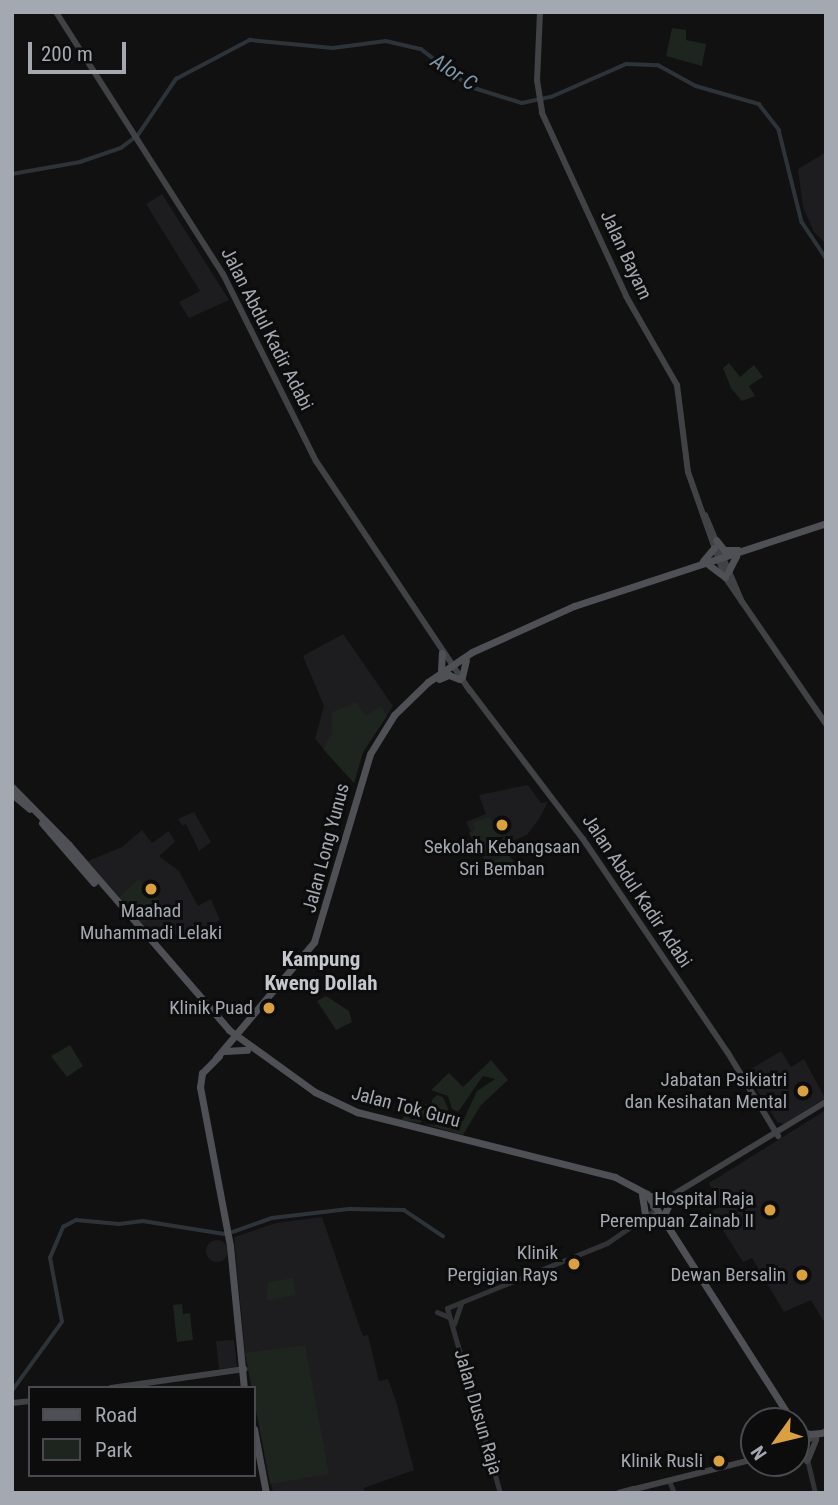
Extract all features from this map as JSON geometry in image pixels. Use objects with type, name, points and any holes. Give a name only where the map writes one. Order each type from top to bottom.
[{"type":"main road","name":"Jalan Abdul Kadir Adabi","points":[[58,12],[80,52],[236,297],[316,461],[422,624],[583,839],[778,1134]]},
{"type":"main road","name":"Jalan Bayam","points":[[540,12],[539,101],[626,296],[677,385],[685,421],[685,461],[726,574],[748,612],[826,724]]},
{"type":"main road","name":"Jalan Long Yunus","points":[[246,1386],[230,1246],[200,1087],[202,1073],[234,1037],[252,1011],[291,973],[314,942],[367,762],[394,715],[422,689],[465,658],[574,606],[704,563],[718,553],[739,552],[826,523]]},
{"type":"main road","points":[[704,563],[724,550],[739,552]]},
{"type":"main road","points":[[704,563],[726,574],[730,561],[739,552]]},
{"type":"main road","points":[[443,652],[465,658],[461,678],[449,675],[437,678],[443,666],[443,652]]},
{"type":"main road","name":"Jalan Tok Guru","points":[[12,787],[75,851],[221,1025]]},
{"type":"main road","name":"Jalan Tok Guru","points":[[12,794],[221,1025],[248,1048],[339,1111],[596,1176],[645,1194],[780,1407]]},
{"type":"main road","points":[[75,851],[78,864]]},
{"type":"main road","points":[[245,1021],[242,1036],[248,1048],[224,1049],[221,1025],[234,1027],[245,1021]]},
{"type":"main road","points":[[655,1208],[826,1104]]},
{"type":"main road","points":[[664,1221],[654,1216],[645,1217],[645,1194],[668,1198],[688,1189],[826,1104]]},
{"type":"main road","points":[[769,1120],[780,1127],[789,1125]]},
{"type":"main road","points":[[763,1141],[771,1130],[769,1120]]},
{"type":"main road","points":[[664,1221],[663,1209],[668,1198]]},
{"type":"main road","points":[[127,1386],[243,1371]]},
{"type":"main road","points":[[810,1443],[824,1433]]},
{"type":"main road","points":[[256,1440],[266,1493]]},
{"type":"main road","points":[[810,1456],[816,1440]]},
{"type":"main road","points":[[619,1493],[740,1462]]},
{"type":"street","points":[[437,1312],[452,1322],[455,1311],[463,1302],[629,1231],[655,1208]]},
{"type":"street","name":"Jalan Dusun Raja","points":[[463,1302],[448,1308],[500,1493]]},
{"type":"street","points":[[810,1471],[815,1493]]},
{"type":"street","points":[[669,1480],[674,1493]]},
{"type":"shaded area","points":[[826,152],[826,244],[814,232],[803,207],[798,169]]},
{"type":"shaded area","points":[[162,194],[229,300],[189,318],[179,302],[200,291],[146,204]]},
{"type":"shaded area","points":[[343,634],[393,706],[363,752],[354,783],[315,739],[324,706],[303,656]]},
{"type":"shaded area","name":"Sekolah Kebangsaan Sri Bemban","points":[[528,785],[541,803],[548,802],[527,835],[502,846],[498,851],[501,857],[487,865],[466,822],[486,814],[479,795]]},
{"type":"shaded area","points":[[194,812],[211,842],[199,851],[186,824],[183,826],[178,819]]},
{"type":"shaded area","name":"Maahad Muhammadi Lelaki","points":[[142,830],[152,843],[169,831],[175,842],[159,856],[179,871],[198,906],[211,899],[220,920],[181,943],[169,924],[152,935],[88,861],[122,847]]},
{"type":"shaded area","points":[[781,1051],[791,1067],[804,1059],[825,1098],[784,1124],[777,1122],[746,1072]]},
{"type":"shaded area","name":"Hospital Raja Perempuan Zainab II","points":[[826,1110],[826,1325],[811,1300],[784,1312],[752,1258],[743,1262],[721,1227],[714,1229],[707,1213],[720,1207],[709,1183]]},
{"type":"shaded area","points":[[322,1217],[363,1336],[368,1335],[379,1381],[388,1379],[396,1401],[414,1470],[364,1488],[365,1493],[273,1493],[256,1408],[256,1386],[252,1386],[245,1353],[234,1237],[276,1223]]},
{"type":"shaded area","points":[[213,1240],[221,1240],[228,1247],[228,1255],[221,1262],[213,1262],[206,1255],[206,1247]]},
{"type":"shaded area","points":[[234,1340],[237,1367],[219,1369],[216,1341]]},
{"type":"green space","points":[[672,28],[686,30],[686,40],[706,44],[702,66],[666,56]]},
{"type":"green space","points":[[729,363],[740,377],[754,365],[763,377],[749,386],[755,396],[742,401],[731,388],[723,368]]},
{"type":"green space","points":[[356,702],[366,716],[381,706],[387,716],[363,752],[354,783],[323,749],[332,733],[332,712]]},
{"type":"green space","points":[[489,817],[503,839],[481,855],[469,833],[475,829],[472,823]]},
{"type":"green space","points":[[501,846],[515,863],[494,875],[487,865],[501,857],[498,851]]},
{"type":"green space","points":[[139,879],[163,905],[143,924],[119,897]]},
{"type":"green space","points":[[326,996],[349,1011],[352,1022],[336,1030],[317,1001]]},
{"type":"green space","points":[[70,1045],[83,1066],[67,1077],[51,1056]]},
{"type":"green space","points":[[491,1060],[508,1080],[481,1105],[463,1135],[424,1124],[448,1126],[451,1117],[463,1121],[477,1091],[495,1079],[483,1076],[458,1112],[452,1109],[448,1096],[431,1090],[449,1073],[463,1087]]},
{"type":"green space","points":[[437,1095],[443,1097],[448,1109],[446,1124],[435,1121],[431,1114],[432,1100]]},
{"type":"green space","points":[[427,1104],[427,1115],[420,1123],[401,1120],[415,1106]]},
{"type":"green space","points":[[293,1278],[296,1295],[266,1301],[268,1282]]},
{"type":"green space","points":[[182,1304],[183,1314],[190,1313],[193,1340],[177,1342],[173,1305]]},
{"type":"green space","points":[[305,1345],[329,1474],[270,1484],[256,1411],[256,1386],[251,1386],[245,1353]]},
{"type":"waterway","name":"Alor C","points":[[12,174],[80,162],[121,148],[138,135],[176,79],[250,40],[333,48],[386,41],[421,49],[471,87],[522,103],[551,97],[626,64],[658,65],[696,86],[759,104],[779,130],[802,222],[826,258]]},
{"type":"waterway","points":[[233,1232],[272,1218],[350,1209],[404,1210],[443,1236]]},
{"type":"waterway","points":[[12,1391],[62,1322],[50,1258],[63,1227],[76,1220],[119,1224],[143,1221],[224,1234]]},
{"type":"place","name":"Sekolah Kebangsaan Sri Bemban","points":[[502,825]]},
{"type":"place","name":"Maahad Muhammadi Lelaki","points":[[151,889]]},
{"type":"place","name":"Klinik Puad","points":[[269,1008]]},
{"type":"place","name":"Jabatan Psikiatri dan Kesihatan Mental","points":[[803,1091]]},
{"type":"place","name":"Hospital Raja Perempuan Zainab II","points":[[770,1210]]},
{"type":"place","name":"Klinik Pergigian Rays","points":[[574,1264]]},
{"type":"place","name":"Dewan Bersalin","points":[[802,1275]]},
{"type":"place","name":"Klinik Rusli","points":[[719,1461]]},
{"type":"district","name":"Kampung Kweng Dollah","points":[[321,971]]}]
